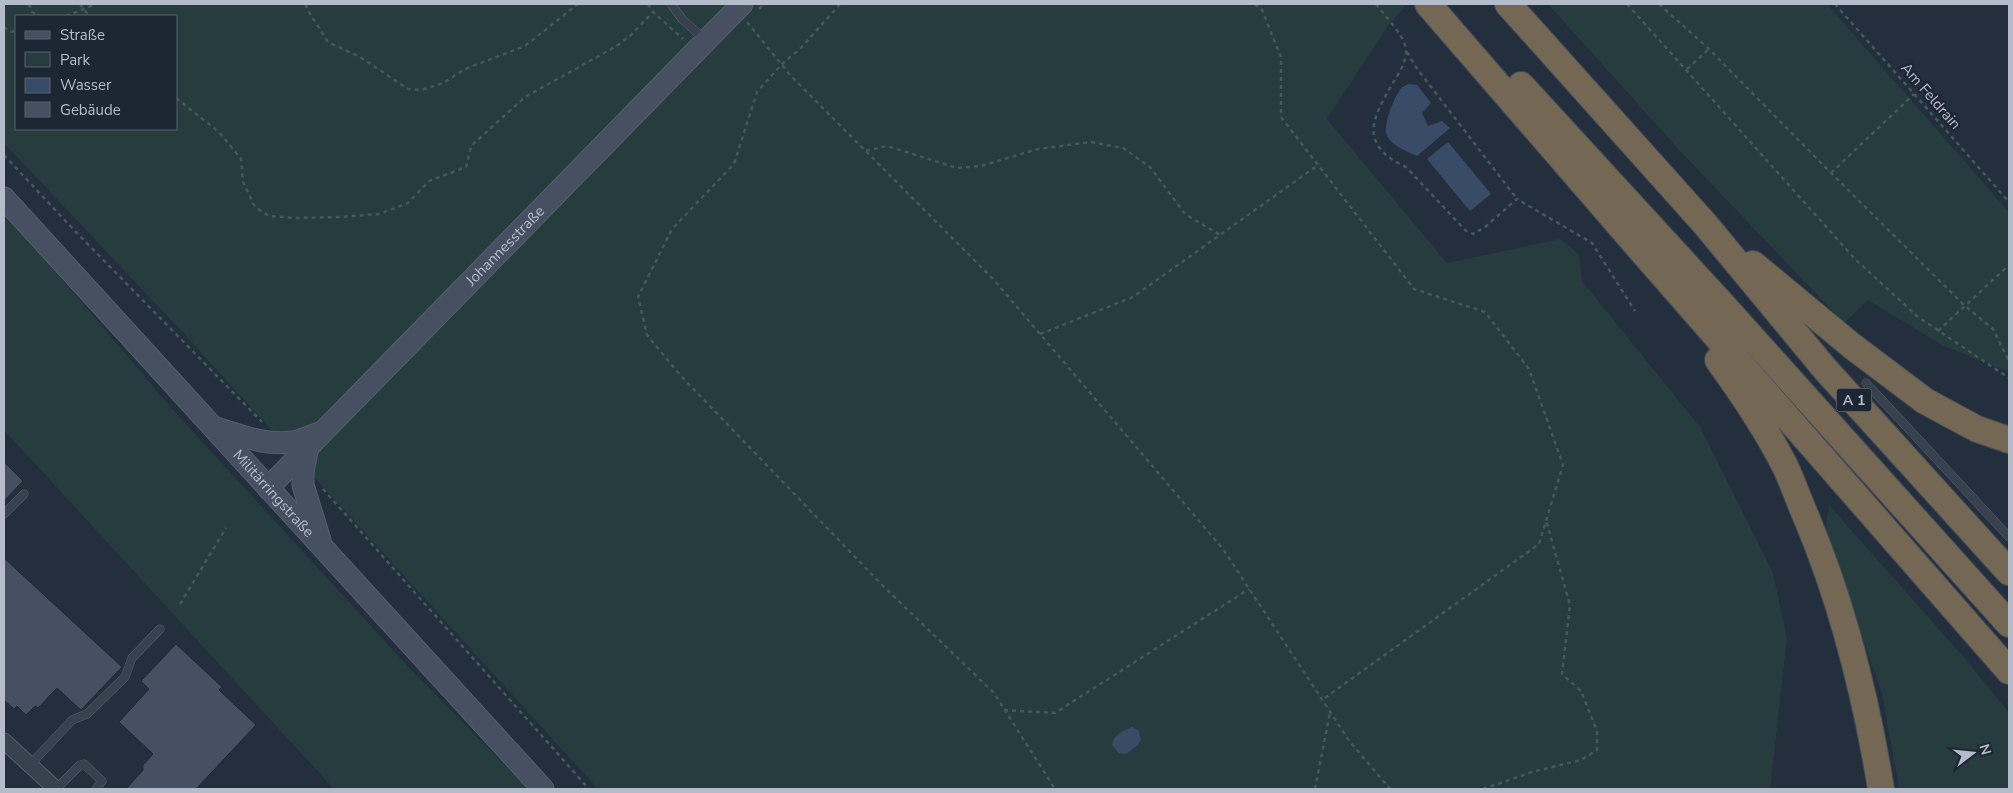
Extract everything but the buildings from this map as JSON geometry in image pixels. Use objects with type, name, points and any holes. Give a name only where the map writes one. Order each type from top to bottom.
[{"type":"highway","points":[[1428,4],[2009,671]]},
{"type":"highway","name":"A 1","points":[[1446,4],[1721,303],[2009,624]]},
{"type":"highway","name":"A 1","points":[[1508,4],[1704,224],[1825,369],[2009,572]]},
{"type":"highway","points":[[1704,224],[1852,346],[1925,401],[1977,429],[2009,440]]},
{"type":"highway","points":[[1640,249],[1658,279],[1731,378],[1785,467],[1823,558],[1845,627],[1874,744],[1881,789]]},
{"type":"main road","name":"Johannesstraße","points":[[268,488],[739,6]]},
{"type":"main road","name":"Militärringstraße","points":[[4,198],[543,789]]},
{"type":"main road","points":[[213,427],[262,442],[272,443],[295,442],[324,431]]},
{"type":"main road","points":[[308,446],[303,472],[303,485],[322,546]]},
{"type":"street","points":[[4,741],[56,789]]},
{"type":"lane","points":[[671,4],[701,44]]},
{"type":"lane","points":[[1866,383],[2009,537]]},
{"type":"lane","points":[[4,514],[24,494]]},
{"type":"lane","points":[[30,765],[72,720],[87,714],[125,677],[132,658],[160,629]]},
{"type":"lane","points":[[56,789],[80,765],[84,764],[102,781],[100,788]]},
{"type":"path","points":[[29,4],[32,12],[38,15]]},
{"type":"path","points":[[80,4],[88,15]]},
{"type":"path","points":[[69,15],[96,4]]},
{"type":"path","points":[[306,4],[307,9],[328,42],[360,57],[408,89],[421,90],[443,83],[465,69],[525,46],[578,4]]},
{"type":"path","points":[[648,4],[653,12],[680,37],[701,44]]},
{"type":"path","points":[[840,4],[800,49],[782,64],[757,92],[734,164],[672,229],[638,297],[647,336],[681,376],[881,584],[994,693],[1055,789]]},
{"type":"path","points":[[1255,4],[1262,10],[1280,56],[1281,117],[1414,289],[1485,312],[1529,370],[1563,465],[1539,544],[1322,700]]},
{"type":"path","points":[[1376,4],[1390,23],[1399,31],[1406,50],[1415,66],[1517,199],[1592,243],[1636,312]]},
{"type":"path","points":[[1628,4],[1855,259],[1918,317],[2009,378]]},
{"type":"path","points":[[1659,4],[1709,49],[1964,305],[1993,330],[2009,361]]},
{"type":"path","name":"Am Feldrain","points":[[1835,4],[2009,202]]},
{"type":"path","points":[[739,6],[782,64],[994,280],[1223,549],[1350,742],[1390,789]]},
{"type":"path","points":[[178,100],[219,132],[241,159],[243,182],[255,207],[269,216],[339,218],[379,214],[408,203],[429,181],[466,167],[471,146],[525,97],[615,47],[630,36],[653,12]]},
{"type":"path","points":[[4,27],[10,32],[15,31]]},
{"type":"path","points":[[1687,69],[1709,49]]},
{"type":"path","points":[[1406,50],[1404,64],[1385,97],[1375,121],[1373,133],[1375,143],[1380,150],[1406,167],[1465,230],[1473,234],[1485,227],[1517,199]]},
{"type":"path","points":[[1831,173],[1914,94]]},
{"type":"path","points":[[866,151],[887,146],[957,168],[982,166],[1038,149],[1091,142],[1123,148],[1150,167],[1185,214],[1220,235]]},
{"type":"path","points":[[1040,334],[1132,297],[1318,165]]},
{"type":"path","points":[[1938,331],[2009,265]]},
{"type":"path","points":[[1483,789],[1532,772],[1580,760],[1597,750],[1597,731],[1581,691],[1562,674],[1570,605],[1546,519]]},
{"type":"path","points":[[180,604],[226,528]]},
{"type":"path","points":[[1004,710],[1055,713],[1249,589]]},
{"type":"path","points":[[1315,789],[1330,711]]},
{"type":"green space","points":[[4,4],[1402,4],[1405,7],[1390,23],[1327,119],[1447,263],[1560,239],[1579,254],[1582,281],[1700,427],[1773,573],[1787,638],[1770,789],[598,789],[186,336],[4,143]]},
{"type":"green space","points":[[1548,4],[1827,4],[2009,212],[2009,372],[1942,345],[1868,300],[1844,323],[1681,152]]},
{"type":"green space","points":[[4,211],[174,411],[405,663],[528,789],[334,789],[4,430]]},
{"type":"green space","points":[[1829,505],[1968,662],[2009,713],[2009,789],[1899,789],[1882,693],[1825,533]]},
{"type":"water","points":[[1408,84],[1417,85],[1431,103],[1422,113],[1428,126],[1442,121],[1450,128],[1417,156],[1389,140],[1386,132],[1387,120],[1394,100],[1400,90]]},
{"type":"water","points":[[1448,142],[1491,194],[1470,211],[1427,159]]},
{"type":"water","points":[[1132,727],[1138,730],[1141,739],[1138,745],[1126,754],[1119,753],[1112,745],[1113,741],[1119,733]]}]
